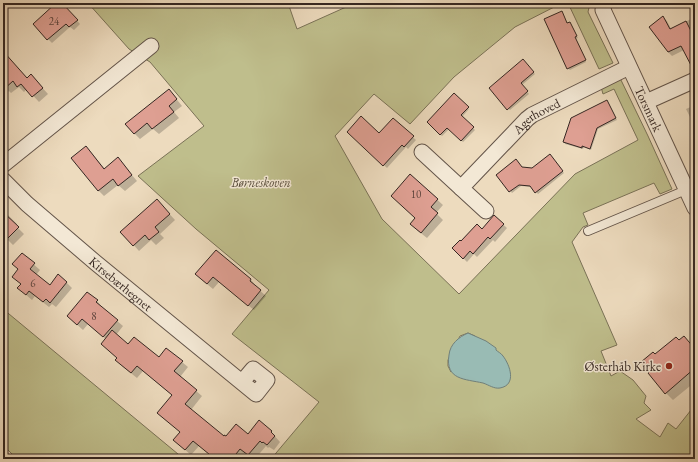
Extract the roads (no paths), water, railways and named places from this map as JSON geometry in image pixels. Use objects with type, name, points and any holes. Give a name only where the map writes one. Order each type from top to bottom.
[{"type":"street","name":"Torsmark","points":[[603,7],[629,67],[695,208]]},
{"type":"street","points":[[3,165],[151,46]]},
{"type":"street","name":"Agerhoved","points":[[461,188],[532,115],[629,67]]},
{"type":"street","points":[[646,102],[695,80]]},
{"type":"street","points":[[422,152],[486,211]]},
{"type":"street","name":"Kirsebærhegnet","points":[[3,180],[27,204],[96,263],[242,382]]},
{"type":"lane","points":[[588,231],[686,190]]},
{"type":"water","points":[[468,333],[486,341],[496,348],[496,350],[503,356],[510,369],[509,383],[500,388],[496,388],[483,383],[463,379],[453,374],[449,363],[451,347],[458,339]]},
{"type":"place","name":"Østerhåb Kirke","points":[[669,366]]},
{"type":"park label","name":"Børneskoven","points":[[261,182]]}]
